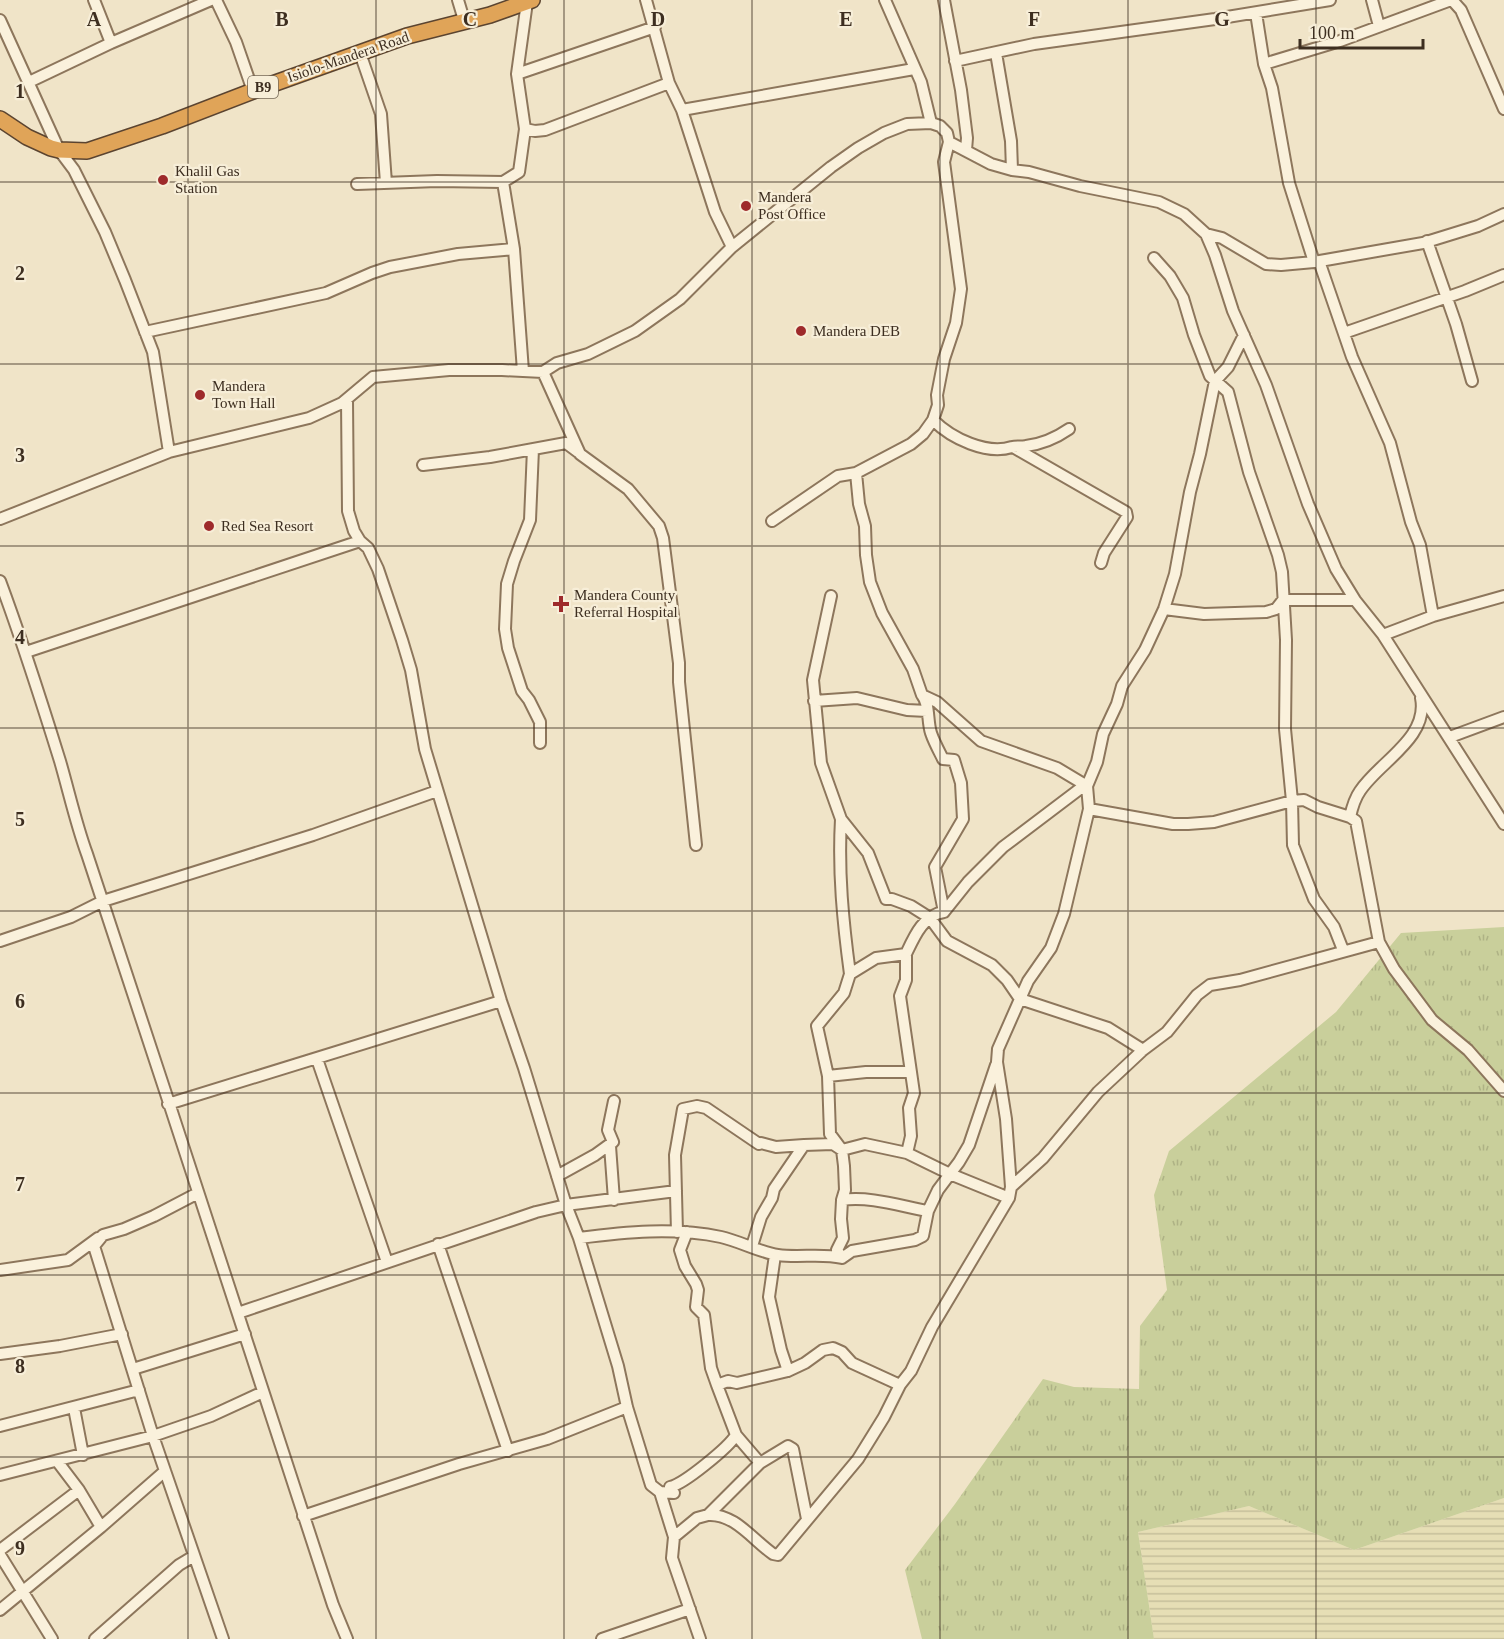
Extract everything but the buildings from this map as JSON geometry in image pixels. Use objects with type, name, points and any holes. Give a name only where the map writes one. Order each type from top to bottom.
[{"type":"highway","name":"Isiolo-Mandera Road","points":[[0,119],[27,136],[58,150],[87,151],[407,36],[490,15],[529,1]]},
{"type":"street","points":[[94,0],[111,43]]},
{"type":"street","points":[[29,82],[111,43],[211,0]]},
{"type":"street","points":[[216,0],[236,42],[253,91]]},
{"type":"street","points":[[458,0],[464,20]]},
{"type":"street","points":[[646,0],[669,83],[682,110],[715,212],[732,247]]},
{"type":"street","points":[[885,0],[921,82],[931,123]]},
{"type":"street","points":[[944,0],[967,138],[966,150]]},
{"type":"street","points":[[955,61],[1034,44],[1256,13],[1330,0]]},
{"type":"street","points":[[1372,0],[1379,26]]},
{"type":"street","points":[[1263,64],[1340,41],[1452,0],[1461,10],[1504,109]]},
{"type":"street","points":[[357,184],[503,182],[519,172],[525,129],[517,74],[529,1]]},
{"type":"street","points":[[1256,13],[1263,64],[1272,88],[1289,183],[1344,333],[1390,443],[1411,522],[1420,545],[1433,616]]},
{"type":"street","points":[[0,20],[58,150],[74,170],[105,232],[153,352],[169,452]]},
{"type":"street","points":[[517,74],[655,27]]},
{"type":"street","points":[[360,53],[381,114],[386,183]]},
{"type":"street","points":[[996,53],[1011,141],[1012,170]]},
{"type":"street","points":[[682,110],[914,69]]},
{"type":"street","points":[[525,129],[545,130],[669,83]]},
{"type":"street","points":[[0,519],[169,452],[309,418],[347,399],[373,377],[449,370],[543,372],[557,363],[578,358],[650,321],[680,299],[732,247],[858,148],[884,133],[907,124],[931,123],[940,126],[947,133],[949,142],[944,162],[961,289],[956,323],[944,359],[937,395],[938,405],[933,420],[923,434],[911,444],[856,473],[838,476],[772,521]]},
{"type":"street","points":[[949,142],[991,164],[1080,186],[1159,202],[1184,214],[1206,234],[1233,311],[1272,400],[1308,504],[1336,569],[1355,600],[1383,635],[1504,824]]},
{"type":"street","points":[[503,182],[513,249],[523,371]]},
{"type":"street","points":[[1206,234],[1222,238],[1266,264],[1281,265],[1317,262],[1427,241],[1478,226],[1504,214]]},
{"type":"street","points":[[1427,241],[1447,297],[1472,381]]},
{"type":"street","points":[[145,332],[326,293],[390,267],[458,254],[513,249]]},
{"type":"street","points":[[1154,258],[1170,276],[1183,298],[1201,356],[1210,376],[1228,392],[1249,472],[1278,555],[1283,600],[1286,665],[1285,729],[1292,801],[1293,845],[1314,899],[1334,927],[1343,951]]},
{"type":"street","points":[[1344,333],[1504,275]]},
{"type":"street","points":[[907,1153],[911,1136],[909,1108],[914,1093],[900,996],[906,980],[906,954],[918,930],[935,913],[944,912],[968,882],[1003,847],[1086,785],[1097,762],[1103,734],[1117,704],[1122,686],[1145,650],[1164,609],[1175,574],[1190,492],[1215,381],[1228,367],[1244,335]]},
{"type":"street","points":[[543,372],[580,454]]},
{"type":"street","points":[[347,399],[348,511],[354,531],[368,548],[378,569],[402,640],[411,670],[424,749],[501,1001],[566,1205],[579,1238],[651,1485],[660,1492],[674,1493],[670,1487],[693,1476],[733,1441],[736,1435]]},
{"type":"street","points":[[933,420],[943,430],[966,442],[982,447],[1008,450],[1054,439],[1069,429]]},
{"type":"street","points":[[423,465],[566,444],[628,489],[659,526],[679,663],[696,845]]},
{"type":"street","points":[[1013,447],[1126,512],[1127,517],[1104,553],[1101,562]]},
{"type":"street","points":[[533,449],[530,520],[507,584],[505,629],[508,648],[522,691],[540,722],[540,743]]},
{"type":"street","points":[[856,473],[859,504],[865,526],[870,582],[882,613],[913,669],[921,695],[926,700],[932,734],[938,749],[943,759],[954,760],[961,783],[963,819],[935,867],[944,912]]},
{"type":"street","points":[[26,652],[360,541]]},
{"type":"street","points":[[0,581],[26,652],[86,852],[303,1516],[347,1639]]},
{"type":"street","points":[[670,594],[681,593]]},
{"type":"street","points":[[831,596],[815,668],[814,701],[821,763],[841,819],[868,853],[886,899],[891,898],[911,906],[930,918],[947,941],[992,965],[1020,999],[1108,1028],[1143,1050]]},
{"type":"street","points":[[1383,635],[1433,616],[1504,596]]},
{"type":"street","points":[[1283,600],[1355,600]]},
{"type":"street","points":[[1164,609],[1204,614],[1266,612],[1276,609],[1283,600]]},
{"type":"street","points":[[921,695],[937,702],[981,741],[1057,768],[1086,785]]},
{"type":"street","points":[[1350,817],[1359,792],[1414,733],[1422,717],[1423,708],[1420,695]]},
{"type":"street","points":[[814,701],[857,698],[907,710],[927,711]]},
{"type":"street","points":[[1450,737],[1504,717]]},
{"type":"street","points":[[674,1537],[697,1518],[720,1514],[736,1523],[773,1554],[778,1555],[858,1459],[884,1417],[900,1385],[911,1371],[932,1327],[1009,1198],[1011,1187],[1006,1119],[997,1062],[998,1049],[1028,981],[1051,948],[1064,914],[1089,809],[1086,785]]},
{"type":"street","points":[[0,941],[70,917],[103,901],[313,835],[437,791]]},
{"type":"street","points":[[1089,809],[1173,824],[1188,824],[1214,822],[1292,801],[1304,800],[1356,821],[1379,942],[1423,1010],[1468,1050],[1504,1091]]},
{"type":"street","points":[[841,819],[839,863],[841,904],[850,974],[844,993],[817,1026],[828,1076],[830,1134],[842,1150],[845,1190],[841,1219],[843,1238],[837,1250],[842,1257]]},
{"type":"street","points":[[1011,1187],[1043,1158],[1098,1092],[1143,1050],[1167,1032],[1197,995],[1210,986],[1379,942]]},
{"type":"street","points":[[850,974],[876,958],[906,954]]},
{"type":"street","points":[[168,1104],[501,1001]]},
{"type":"street","points":[[317,1059],[387,1262]]},
{"type":"street","points":[[579,1238],[626,1233],[682,1232],[724,1238],[775,1255],[842,1257],[852,1251],[906,1242],[922,1236],[928,1211],[938,1190],[969,1145],[997,1062]]},
{"type":"street","points":[[828,1076],[866,1072],[911,1072]]},
{"type":"street","points":[[614,1101],[608,1130],[613,1142],[610,1146],[614,1200]]},
{"type":"street","points":[[760,1463],[736,1435],[717,1385],[711,1368],[704,1315],[696,1307],[698,1290],[685,1266],[680,1250],[682,1232],[676,1191],[676,1144],[683,1109],[697,1106],[706,1108],[759,1144],[776,1148],[833,1144],[842,1150],[865,1144],[907,1153],[950,1174],[1009,1198]]},
{"type":"street","points":[[752,1246],[761,1217],[772,1198],[774,1189],[804,1145]]},
{"type":"street","points":[[557,1176],[610,1146]]},
{"type":"street","points":[[238,1312],[519,1217],[566,1205],[676,1191]]},
{"type":"street","points":[[0,1270],[68,1260],[103,1235],[154,1216],[198,1193]]},
{"type":"street","points":[[842,1200],[878,1202],[928,1211]]},
{"type":"street","points":[[103,1235],[94,1246],[153,1436],[222,1639]]},
{"type":"street","points":[[438,1244],[507,1450]]},
{"type":"street","points":[[775,1255],[769,1297],[788,1371]]},
{"type":"street","points":[[0,1354],[60,1346],[122,1334]]},
{"type":"street","points":[[133,1369],[245,1334]]},
{"type":"street","points":[[717,1385],[728,1381],[737,1383],[788,1371],[805,1363],[823,1350],[833,1348],[842,1352],[852,1363],[900,1385]]},
{"type":"street","points":[[0,1426],[139,1390]]},
{"type":"street","points":[[0,1475],[153,1436],[211,1416],[263,1392]]},
{"type":"street","points":[[303,1516],[459,1464],[547,1439],[627,1407]]},
{"type":"street","points":[[74,1408],[83,1455]]},
{"type":"street","points":[[708,1515],[760,1463],[788,1446],[793,1449],[807,1519]]},
{"type":"street","points":[[57,1461],[79,1490],[101,1527]]},
{"type":"street","points":[[0,1610],[165,1471]]},
{"type":"street","points":[[0,1550],[79,1490]]},
{"type":"street","points":[[660,1492],[674,1537],[672,1558],[700,1639]]},
{"type":"street","points":[[0,1555],[52,1639]]},
{"type":"street","points":[[95,1639],[179,1565],[194,1556]]},
{"type":"street","points":[[602,1639],[690,1609]]},
{"type":"shaded area","points":[[1504,1498],[1504,1639],[1154,1639],[1138,1532],[1249,1506],[1354,1550]]},
{"type":"green space","points":[[1504,927],[1504,1498],[1354,1550],[1249,1506],[1138,1532],[1154,1639],[922,1639],[905,1570],[955,1504],[1043,1379],[1074,1387],[1139,1389],[1140,1326],[1167,1290],[1154,1195],[1169,1151],[1336,1012],[1401,933]]},
{"type":"place","name":"Khalil Gas Station","points":[[163,180]]},
{"type":"place","name":"Mandera Post Office","points":[[746,206]]},
{"type":"place","name":"Mandera DEB","points":[[801,331]]},
{"type":"place","name":"Mandera Town Hall","points":[[200,395]]},
{"type":"place","name":"Red Sea Resort","points":[[209,526]]},
{"type":"place","name":"Mandera County Referral Hospital","points":[[561,604]]}]
